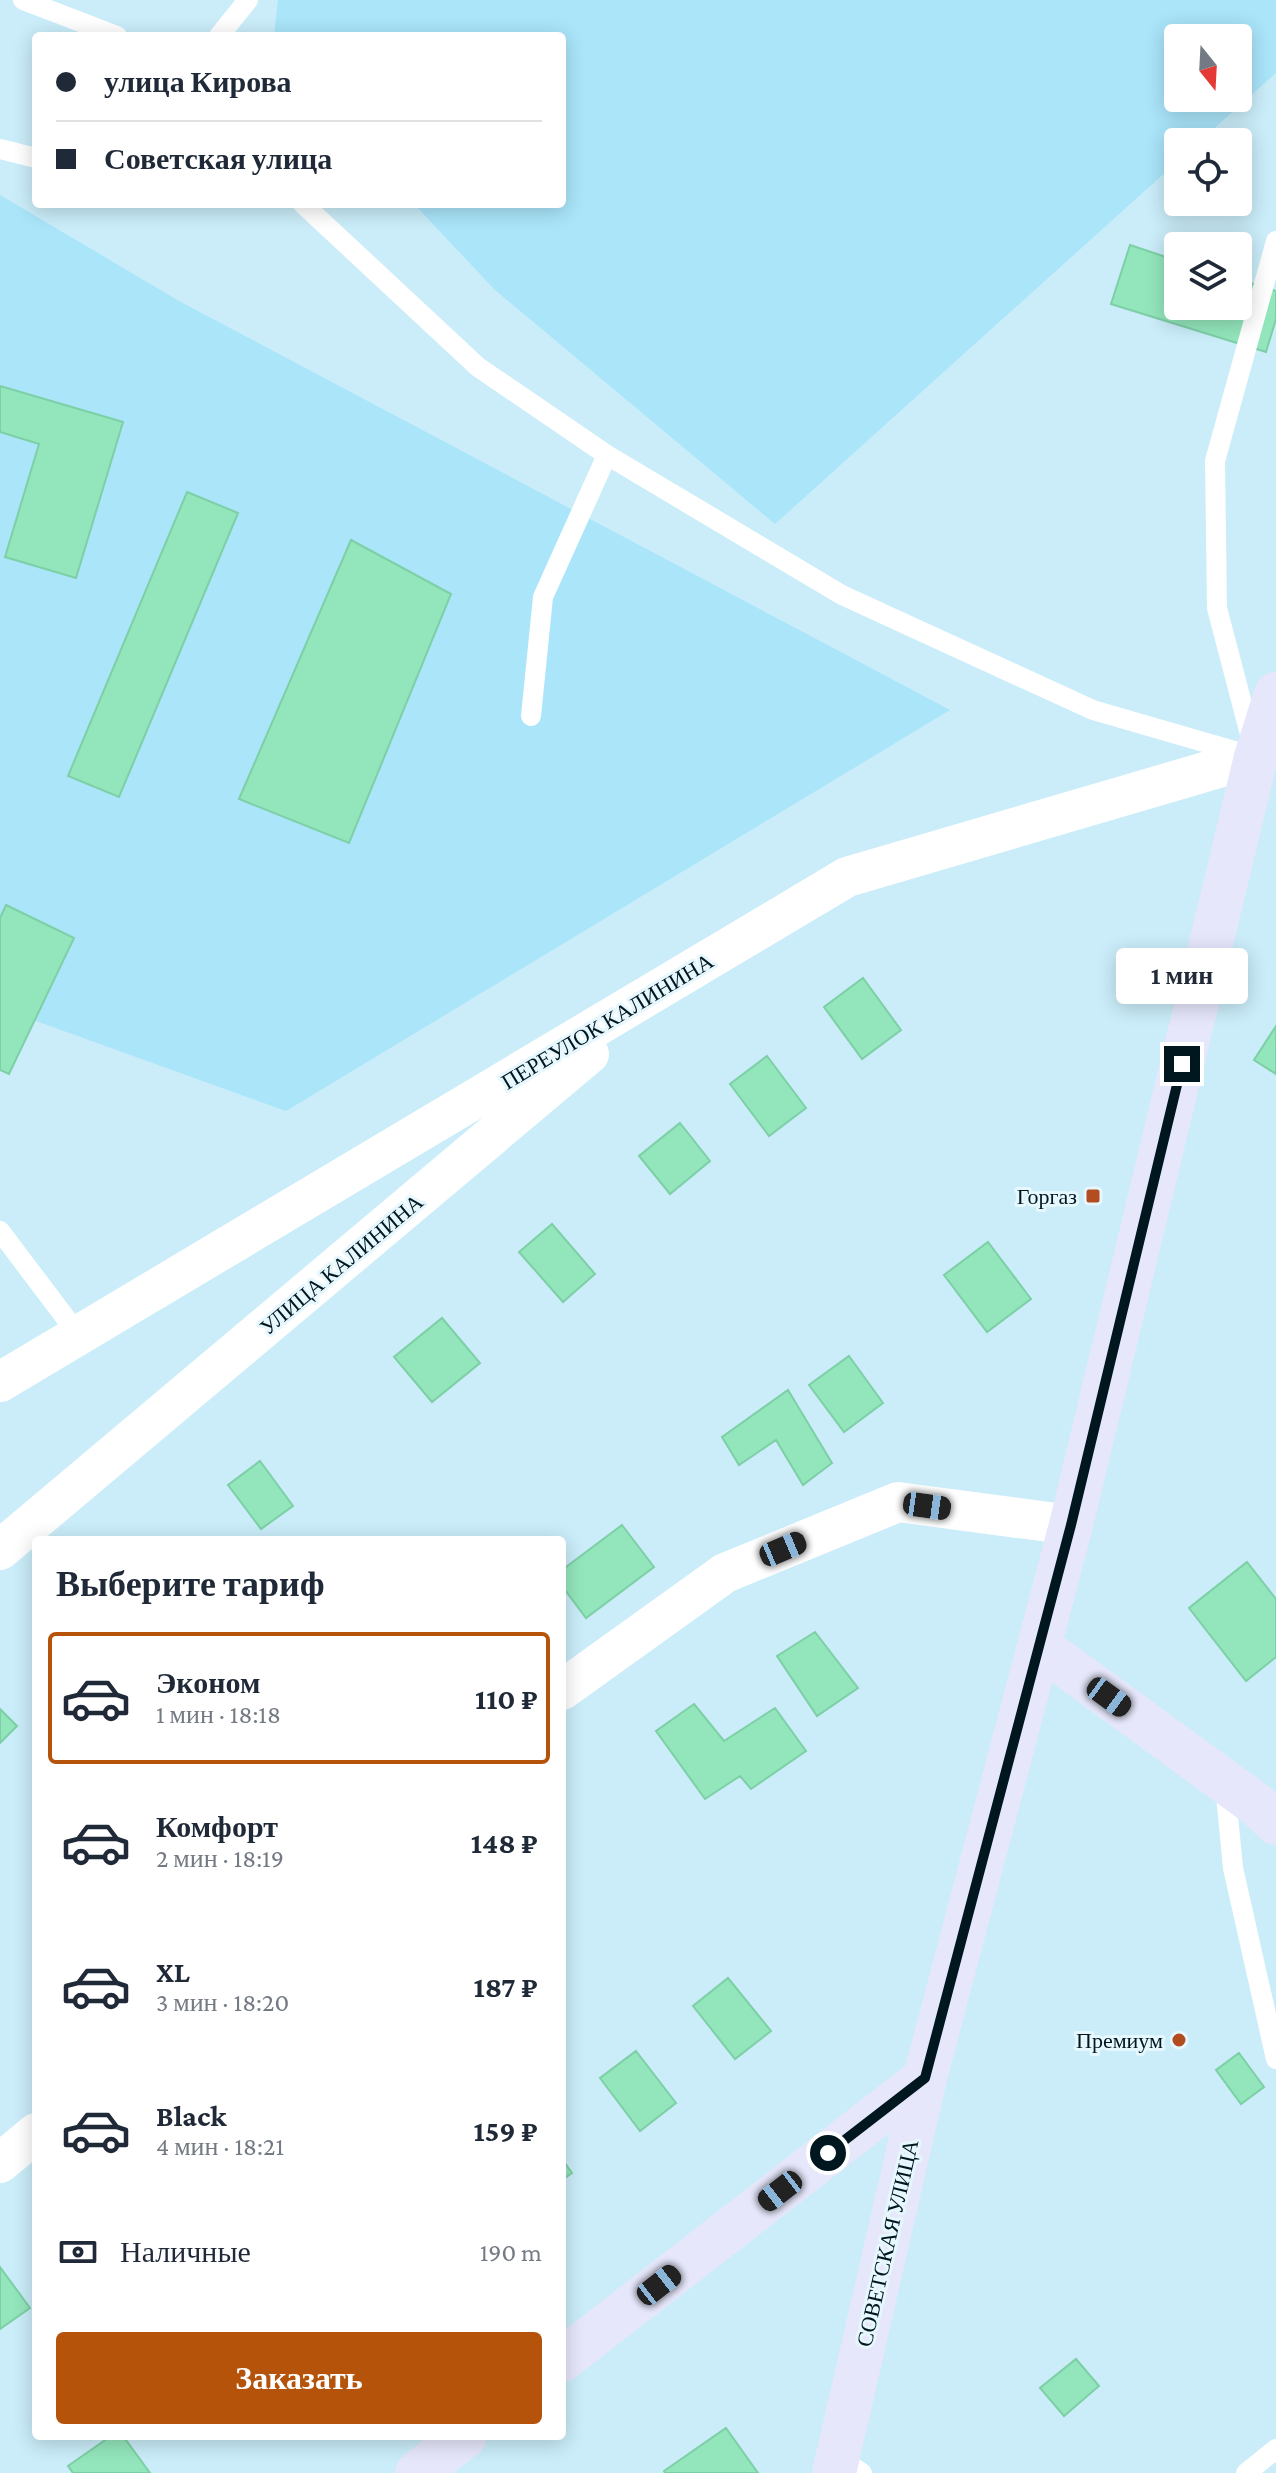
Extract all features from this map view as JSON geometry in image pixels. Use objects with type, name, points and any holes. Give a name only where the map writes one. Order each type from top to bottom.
[{"type":"street","name":"СОВЕТСКАЯ УЛИЦА","points":[[845,2468],[925,2078],[1269,756],[1276,694]]},
{"type":"street","name":"ПЕРЕУЛОК КАЛИНИНА","points":[[0,1382],[847,877],[1269,756]]},
{"type":"street","name":"УЛИЦА КАЛИНИНА","points":[[0,1550],[680,977]]},
{"type":"street","points":[[566,1687],[725,1573],[898,1502],[1071,1525]]},
{"type":"street","points":[[1039,1646],[1258,1800]]},
{"type":"street","points":[[566,2357],[925,2078]]},
{"type":"street","points":[[0,2163],[32,2136]]},
{"type":"street","points":[[417,2473],[460,2440]]},
{"type":"lane","points":[[23,0],[107,32]]},
{"type":"lane","points":[[222,32],[248,0]]},
{"type":"lane","points":[[0,149],[32,157]]},
{"type":"lane","points":[[307,208],[478,367],[607,455],[842,595],[1093,710],[1269,756]]},
{"type":"lane","points":[[1269,756],[1217,608],[1215,461],[1276,241]]},
{"type":"lane","points":[[531,716],[543,597],[607,455]]},
{"type":"lane","points":[[0,1231],[80,1337]]},
{"type":"lane","points":[[1258,1800],[1233,1868],[1276,2059]]},
{"type":"lane","points":[[1246,2473],[1276,2449]]},
{"type":"shaded area","points":[[278,0],[1276,0],[1276,73],[1252,95],[1252,24],[1164,24],[1164,112],[1232,112],[1215,128],[1164,128],[1164,174],[775,524],[495,290],[418,208],[566,208],[566,32],[274,32]]},
{"type":"shaded area","points":[[0,195],[179,301],[950,710],[286,1111],[0,1008]]},
{"type":"building","points":[[1130,245],[1164,256],[1164,320],[1252,320],[1252,283],[1276,291],[1276,319],[1266,352],[1111,304]]},
{"type":"building","points":[[0,386],[123,422],[76,578],[5,557],[39,444],[0,432]]},
{"type":"building","points":[[187,492],[238,513],[119,797],[68,776]]},
{"type":"building","points":[[351,540],[451,594],[349,843],[239,799]]},
{"type":"building","points":[[6,905],[74,938],[9,1074],[0,1070],[0,918]]},
{"type":"building","points":[[863,978],[901,1030],[862,1059],[824,1007]]},
{"type":"building","points":[[1276,1026],[1276,1074],[1254,1060]]},
{"type":"building","points":[[767,1056],[806,1108],[769,1136],[730,1084]]},
{"type":"building","points":[[680,1123],[710,1161],[670,1194],[639,1156]]},
{"type":"building","points":[[552,1224],[595,1274],[563,1302],[519,1252]]},
{"type":"building","points":[[988,1242],[1031,1299],[987,1332],[944,1275]]},
{"type":"building","points":[[442,1318],[480,1363],[432,1402],[394,1357]]},
{"type":"building","points":[[849,1356],[883,1403],[844,1432],[809,1385]]},
{"type":"building","points":[[788,1390],[832,1463],[803,1485],[776,1440],[739,1465],[722,1437]]},
{"type":"building","points":[[260,1461],[293,1506],[261,1529],[228,1485]]},
{"type":"building","points":[[622,1525],[654,1567],[586,1618],[566,1591],[566,1567]]},
{"type":"building","points":[[1247,1562],[1276,1599],[1276,1657],[1246,1681],[1189,1608]]},
{"type":"building","points":[[815,1632],[858,1688],[817,1716],[777,1656]]},
{"type":"building","points":[[694,1704],[724,1741],[775,1708],[806,1751],[751,1789],[740,1776],[705,1799],[656,1731]]},
{"type":"building","points":[[0,1709],[17,1726],[0,1743]]},
{"type":"building","points":[[728,1978],[771,2031],[735,2059],[693,2006]]},
{"type":"building","points":[[636,2051],[676,2103],[640,2131],[600,2078]]},
{"type":"building","points":[[1239,2053],[1264,2087],[1241,2104],[1216,2070]]},
{"type":"building","points":[[0,2267],[30,2308],[0,2329]]},
{"type":"building","points":[[1076,2359],[1099,2386],[1064,2416],[1040,2388]]},
{"type":"building","points":[[726,2428],[758,2473],[665,2473],[664,2471]]},
{"type":"building","points":[[105,2440],[126,2440],[150,2473],[73,2473],[68,2466]]},
{"type":"place","name":"Горгаз","points":[[1093,1196]]},
{"type":"place","name":"Премиум","points":[[1179,2040]]},
{"type":"route","points":[[828,2153],[925,2078],[1071,1525],[1182,1064]]}]
